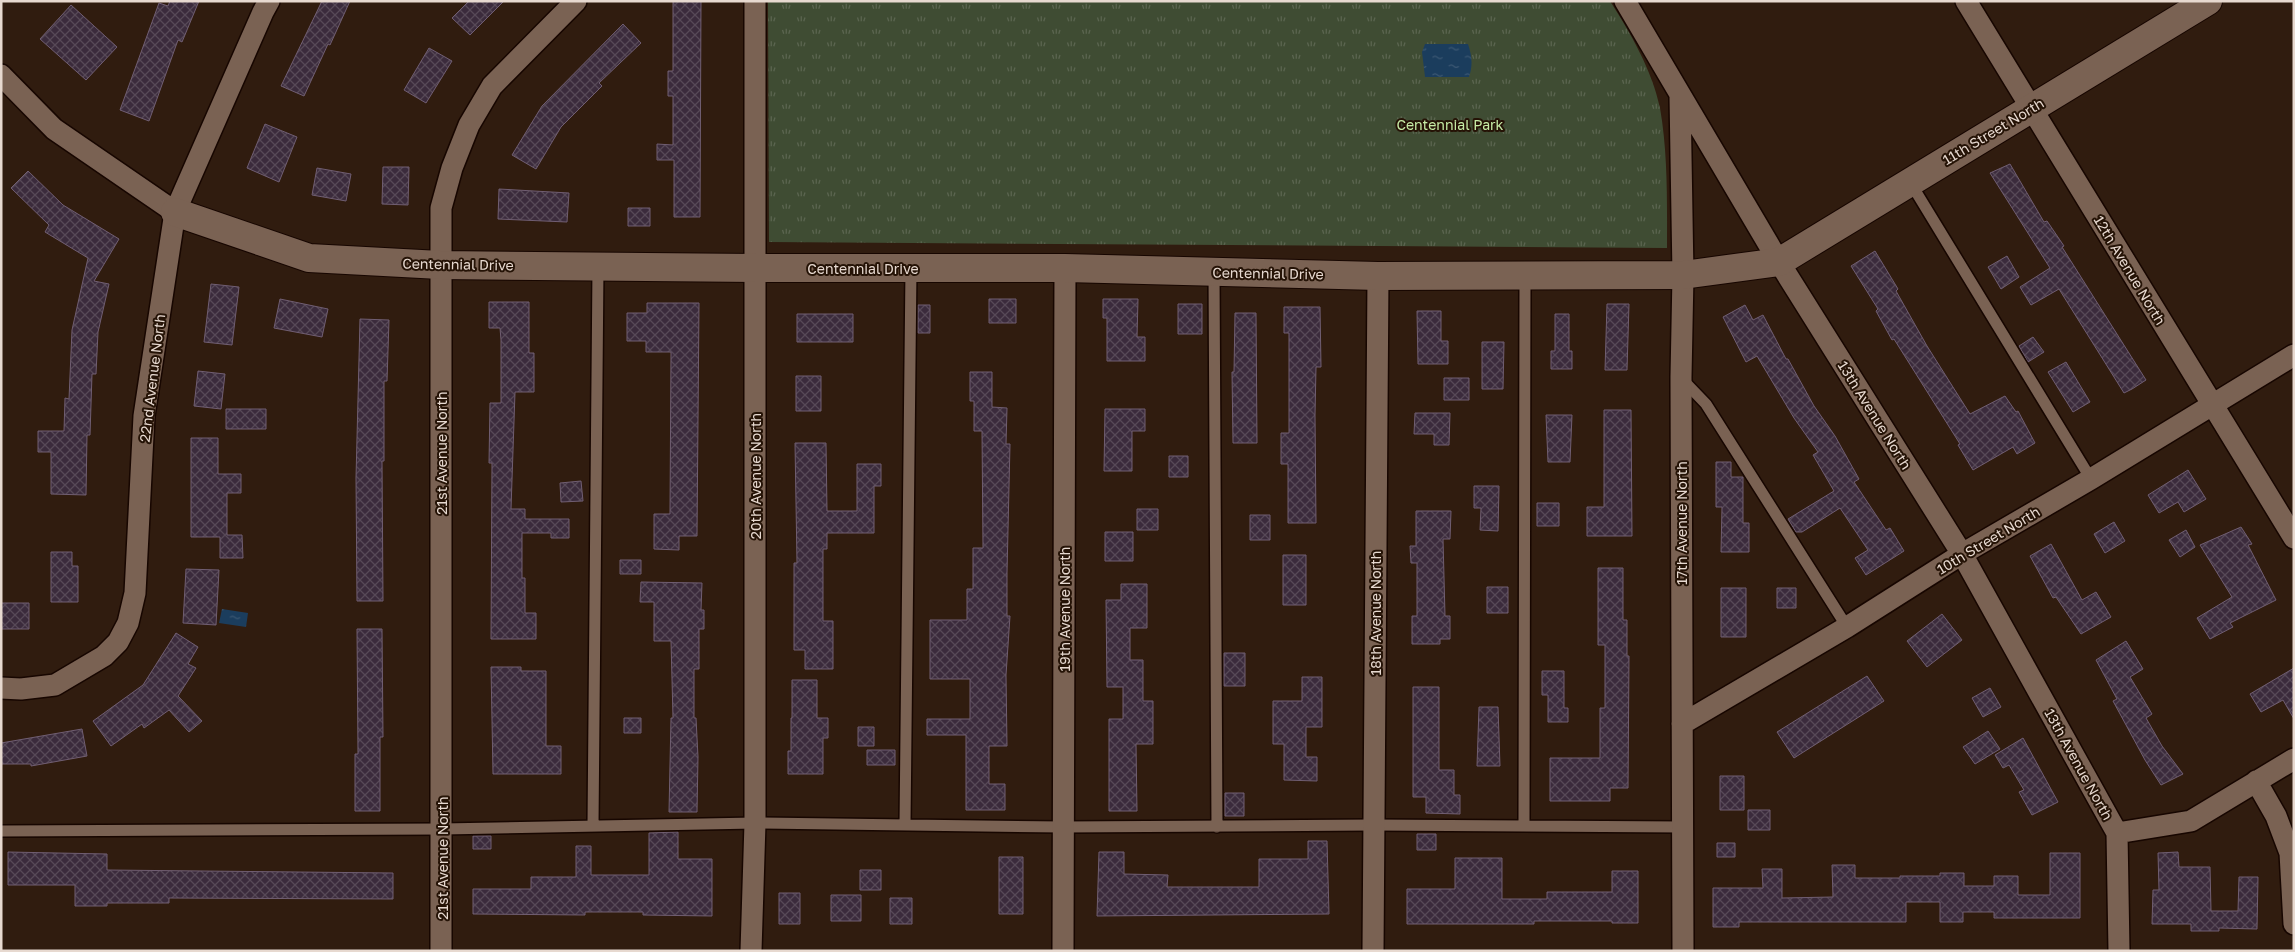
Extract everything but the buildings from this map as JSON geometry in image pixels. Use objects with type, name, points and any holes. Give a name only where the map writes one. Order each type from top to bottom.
[{"type":"street","name":"22nd Avenue North","points":[[1,688],[21,689],[55,685],[104,656],[118,642],[128,623],[136,584],[144,416],[175,212],[269,1]]},
{"type":"street","name":"21st Avenue North","points":[[441,951],[441,208],[452,168],[469,125],[492,86],[576,1]]},
{"type":"street","name":"20th Avenue North","points":[[751,951],[755,823],[755,1]]},
{"type":"street","name":"13th Avenue North","points":[[1625,1],[1779,262],[1962,554],[2117,833]]},
{"type":"street","name":"12th Avenue North","points":[[1966,1],[2294,538]]},
{"type":"street","name":"11th Street North","points":[[1779,262],[2208,1]]},
{"type":"street","name":"Centennial Drive","points":[[1,75],[54,129],[175,212],[309,258],[440,265],[1065,268],[1378,276],[1683,276],[1779,262]]},
{"type":"street","name":"17th Avenue North","points":[[1680,95],[1683,276],[1681,377],[1684,951]]},
{"type":"street","name":"19th Avenue North","points":[[1063,951],[1065,268]]},
{"type":"street","name":"18th Avenue North","points":[[1372,951],[1378,276]]},
{"type":"street","name":"10th Street North","points":[[1682,724],[1847,627],[1962,554],[2091,479],[2294,355]]},
{"type":"street","points":[[2118,951],[2117,833],[2191,821],[2256,780],[2294,759]]},
{"type":"street","points":[[2256,780],[2276,816],[2290,853],[2294,924]]},
{"type":"lane","points":[[1910,182],[2091,479]]},
{"type":"lane","points":[[593,826],[598,267]]},
{"type":"lane","points":[[905,825],[911,268]]},
{"type":"lane","points":[[1214,272],[1217,826]]},
{"type":"lane","points":[[1524,826],[1525,276]]},
{"type":"lane","points":[[1681,377],[1706,404],[1847,627]]},
{"type":"lane","points":[[1,831],[442,829],[755,823],[1063,828],[1374,825],[1684,826]]},
{"type":"green space","name":"Centennial Park","points":[[768,1],[1610,1],[1633,39],[1646,66],[1660,108],[1666,160],[1667,248],[769,242]]},
{"type":"water","points":[[1425,44],[1468,44],[1472,60],[1469,77],[1425,77],[1422,52]]},
{"type":"water","points":[[222,609],[248,613],[246,627],[219,623]]}]
